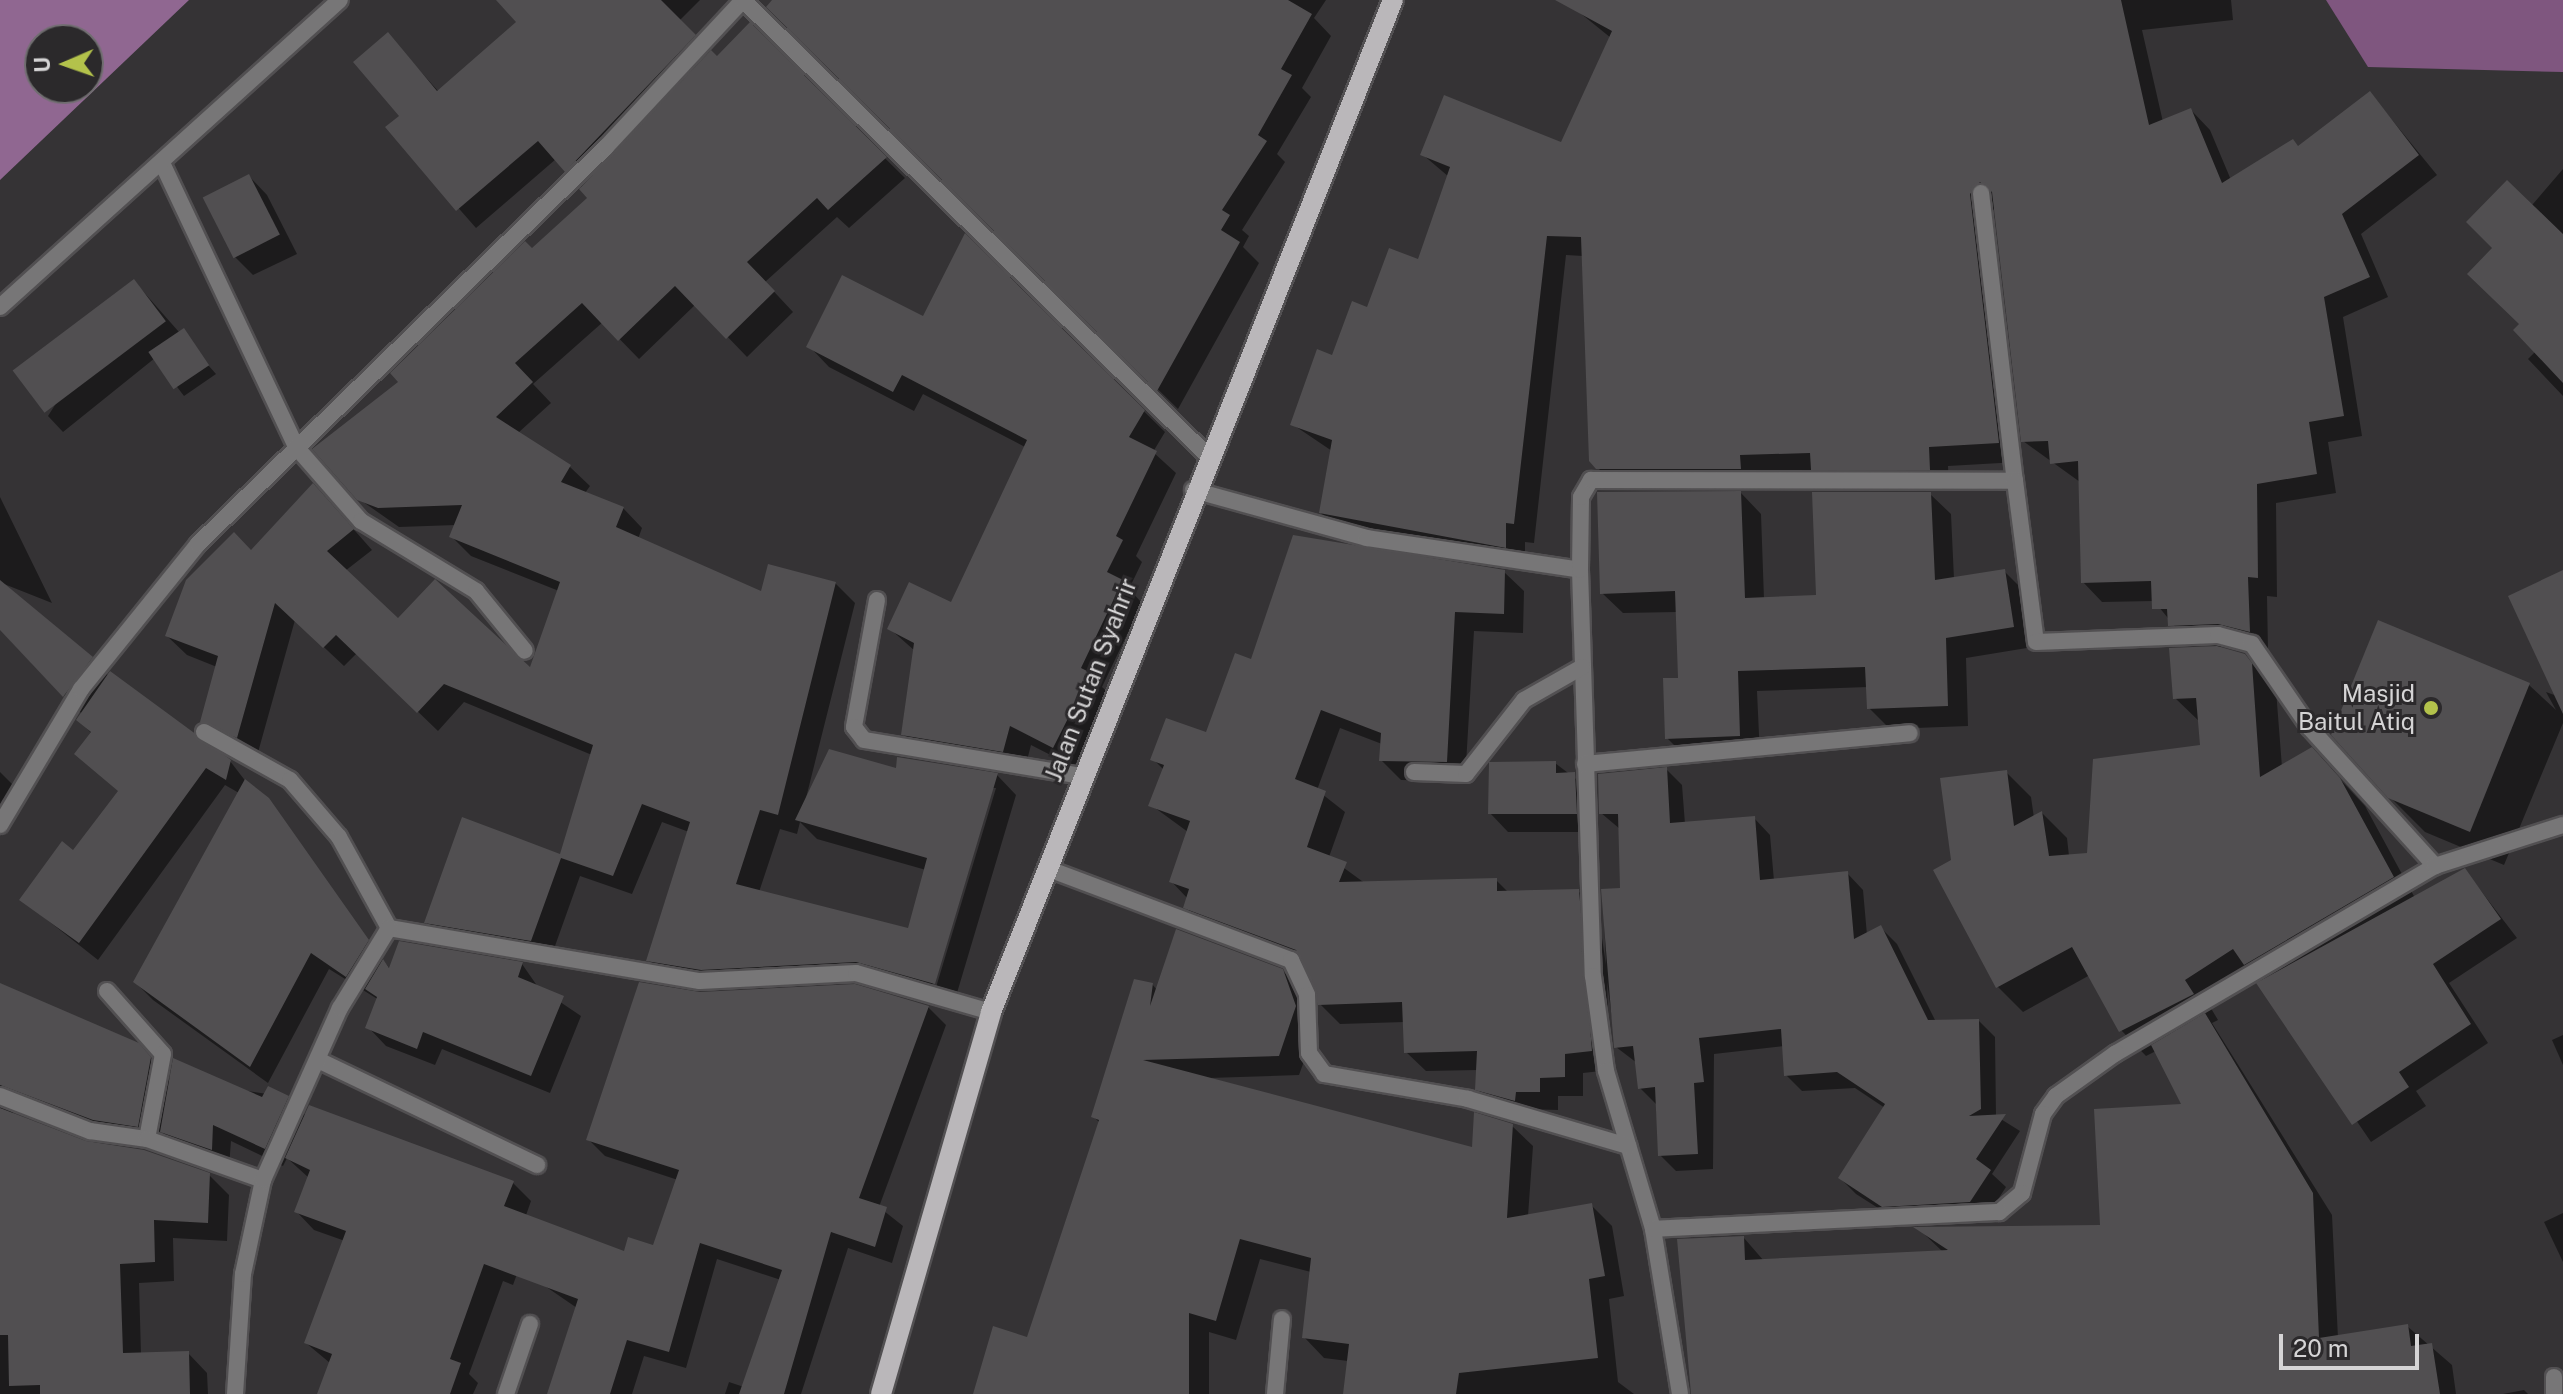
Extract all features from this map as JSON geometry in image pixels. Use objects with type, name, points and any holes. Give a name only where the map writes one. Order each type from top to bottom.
[{"type":"main road","name":"Jalan Sutan Syahrir","points":[[881,1394],[991,1012],[1193,490],[1393,0]]},
{"type":"street","points":[[0,307],[340,0]]},
{"type":"street","points":[[0,825],[81,689],[198,544],[606,147],[743,0],[1207,455]]},
{"type":"street","points":[[162,163],[297,448],[361,521],[476,591],[525,651]]},
{"type":"street","points":[[1981,193],[2036,642],[2218,635],[2252,644],[2332,754],[2435,866]]},
{"type":"street","points":[[1680,1394],[1653,1229],[1606,1071],[1593,976],[1582,667],[1581,497],[1591,480],[2015,481]]},
{"type":"street","points":[[1193,490],[1367,538],[1580,570]]},
{"type":"street","points":[[877,600],[854,727],[864,740],[1082,776]]},
{"type":"street","points":[[1414,772],[1466,774],[1503,720],[1582,667]]},
{"type":"street","points":[[204,732],[290,780],[339,837],[389,928]]},
{"type":"street","points":[[1585,764],[1910,733]]},
{"type":"street","points":[[1653,1229],[1999,1212],[2022,1193],[2043,1114],[2056,1096],[2116,1053],[2435,866],[2563,825]]},
{"type":"street","points":[[1046,868],[1291,960],[1307,995],[1309,1053],[1324,1074],[1468,1099],[1628,1146]]},
{"type":"street","points":[[389,928],[700,981],[856,973],[991,1012]]},
{"type":"street","points":[[235,1394],[243,1274],[263,1180],[318,1060],[389,928]]},
{"type":"street","points":[[107,991],[163,1054],[147,1139]]},
{"type":"street","points":[[318,1060],[537,1165]]},
{"type":"street","points":[[0,1096],[90,1131],[147,1139],[263,1180]]},
{"type":"street","points":[[1275,1394],[1282,1319]]},
{"type":"street","points":[[506,1394],[530,1324]]},
{"type":"street","points":[[2554,1377],[2554,1394]]},
{"type":"shaded area","points":[[0,0],[189,0],[104,81],[104,24],[24,24],[24,104],[80,104],[0,180]]},
{"type":"shaded area","points":[[2326,0],[2563,0],[2563,72],[2368,67]]},
{"type":"building","points":[[496,0],[661,0],[696,35],[565,172],[538,141],[456,211],[385,127],[399,116],[353,62],[388,32],[437,91],[516,22]]},
{"type":"building","points":[[772,0],[1288,0],[1312,14],[1281,69],[1292,75],[1258,135],[1267,141],[1222,210],[1230,215],[1221,230],[1240,242],[1157,391],[766,7]]},
{"type":"building","points":[[1555,0],[2121,0],[2149,125],[2191,108],[2222,183],[2293,139],[2298,146],[2370,91],[2419,155],[2342,214],[2370,277],[2324,297],[2344,416],[2309,422],[2317,474],[2257,484],[2258,578],[2248,577],[2250,632],[2218,624],[2168,626],[2167,609],[2152,609],[2151,581],[2081,583],[2078,461],[2050,464],[2048,441],[2021,442],[1992,192],[1980,182],[1970,194],[1999,443],[1929,447],[1930,470],[1811,470],[1810,453],[1740,455],[1741,469],[1596,469],[1589,461],[1581,237],[1547,236],[1514,524],[1506,523],[1506,548],[1319,513],[1332,440],[1290,425],[1317,349],[1332,355],[1352,301],[1367,307],[1389,248],[1418,259],[1450,167],[1420,155],[1444,95],[1561,142],[1612,31]]},
{"type":"building","points":[[750,22],[887,157],[828,210],[817,198],[747,262],[775,291],[726,339],[675,286],[618,341],[582,303],[515,363],[533,382],[496,417],[571,465],[561,482],[624,507],[616,527],[761,591],[768,564],[836,582],[778,815],[760,810],[736,884],[908,928],[927,858],[795,820],[829,749],[896,768],[897,757],[998,773],[935,984],[856,962],[701,970],[646,961],[690,822],[642,804],[613,876],[561,858],[531,941],[424,923],[462,817],[560,854],[593,745],[444,684],[417,713],[336,635],[323,648],[275,603],[237,738],[200,722],[218,656],[165,636],[186,580],[234,532],[251,550],[313,483],[354,529],[327,551],[398,618],[435,579],[530,667],[560,582],[449,537],[462,505],[378,508],[357,500],[312,449],[398,382],[390,373],[525,241],[532,248],[587,198],[579,189],[711,50],[717,56]]},
{"type":"building","points":[[249,174],[280,235],[234,258],[203,198]]},
{"type":"building","points":[[2507,180],[2563,234],[2563,383],[2513,330],[2519,324],[2467,274],[2492,248],[2466,222]]},
{"type":"building","points":[[965,233],[1145,410],[1129,437],[1157,451],[1116,536],[1123,540],[1107,572],[1123,580],[1081,668],[1091,673],[1053,748],[1010,726],[1003,752],[901,735],[914,643],[887,629],[909,582],[951,602],[1027,440],[902,375],[893,392],[806,347],[842,275],[923,316]]},
{"type":"building","points":[[134,279],[166,321],[45,413],[13,370]]},
{"type":"building","points":[[184,328],[209,365],[174,389],[148,352]]},
{"type":"building","points":[[1741,491],[1745,598],[1816,595],[1812,492],[1931,492],[1935,580],[2005,569],[2014,627],[1946,638],[1948,706],[1867,709],[1865,667],[1738,671],[1740,736],[1665,739],[1663,678],[1678,678],[1675,591],[1600,594],[1597,492]]},
{"type":"building","points":[[1293,535],[1505,570],[1504,614],[1455,612],[1447,762],[1379,761],[1381,733],[1321,710],[1295,779],[1326,791],[1307,847],[1347,862],[1339,882],[1497,878],[1497,891],[1579,889],[1592,1051],[1565,1054],[1565,1077],[1540,1078],[1540,1092],[1516,1092],[1515,1101],[1475,1090],[1477,1051],[1404,1053],[1402,1002],[1318,1005],[1296,950],[1183,908],[1189,889],[1169,882],[1190,821],[1148,806],[1164,765],[1150,760],[1166,718],[1206,732],[1235,653],[1251,659]]},
{"type":"building","points":[[2563,570],[2563,714],[2508,596]]},
{"type":"building","points":[[0,580],[93,657],[63,697],[0,630]]},
{"type":"building","name":"Masjid Baitul Atiq","points":[[2378,620],[2530,683],[2470,832],[2388,798],[2331,735]]},
{"type":"building","points":[[2217,646],[2245,654],[2252,663],[2260,777],[2312,747],[2340,778],[2394,877],[2244,965],[2233,949],[2185,980],[2194,994],[2119,1032],[2072,947],[1996,988],[1933,870],[1951,860],[1940,778],[2007,770],[2014,826],[2042,811],[2049,856],[2087,853],[2093,759],[2200,745],[2196,698],[2173,699],[2169,648]]},
{"type":"building","points":[[110,671],[231,760],[226,780],[206,768],[79,943],[19,900],[62,841],[73,850],[118,791],[74,754],[91,732],[76,720]]},
{"type":"building","points":[[1556,761],[1556,773],[1575,772],[1577,814],[1488,814],[1489,762]]},
{"type":"building","points":[[1667,767],[1670,823],[1755,816],[1760,880],[1848,871],[1854,939],[1881,925],[1928,1020],[1979,1019],[1981,1109],[1969,1116],[2006,1114],[1976,1159],[1991,1170],[1970,1202],[1882,1207],[1838,1178],[1885,1104],[1837,1072],[1784,1076],[1781,1029],[1699,1038],[1704,1082],[1694,1083],[1698,1154],[1658,1156],[1655,1087],[1638,1089],[1633,1046],[1614,1048],[1601,889],[1620,888],[1618,814],[1599,814],[1598,774]]},
{"type":"building","points":[[245,779],[269,798],[369,940],[346,977],[311,953],[250,1067],[133,982]]},
{"type":"building","points":[[2465,868],[2501,919],[2433,964],[2471,1024],[2399,1072],[2409,1087],[2352,1125],[2256,983]]},
{"type":"building","points":[[1176,929],[1283,969],[1296,1006],[1279,1056],[1143,1060],[1472,1147],[1474,1112],[1513,1124],[1507,1218],[1592,1203],[1605,1276],[1589,1279],[1598,1358],[1459,1373],[1456,1394],[1343,1394],[1349,1344],[1302,1338],[1311,1258],[1240,1239],[1216,1321],[1189,1313],[1189,1394],[973,1394],[993,1326],[1027,1337],[1099,1120],[1091,1117],[1134,979],[1153,983],[1150,1006]]},
{"type":"building","points":[[399,941],[523,962],[518,977],[564,996],[531,1076],[423,1032],[417,1049],[365,1028],[377,997],[365,989],[383,959],[389,968]]},
{"type":"building","points":[[639,982],[700,992],[855,984],[929,1006],[859,1198],[887,1207],[875,1247],[831,1232],[784,1394],[739,1394],[782,1270],[700,1243],[669,1352],[627,1340],[610,1394],[547,1394],[578,1299],[484,1264],[450,1359],[461,1363],[450,1394],[317,1394],[332,1354],[304,1343],[346,1231],[294,1212],[310,1170],[285,1158],[309,1105],[514,1181],[504,1206],[624,1251],[628,1237],[653,1245],[679,1170],[586,1140]]},
{"type":"building","points":[[0,983],[139,1043],[151,1057],[138,1127],[93,1120],[0,1085]]},
{"type":"building","points":[[2205,1013],[2313,1193],[2319,1338],[2408,1324],[2411,1346],[2432,1343],[2440,1394],[1691,1394],[1677,1239],[1744,1236],[1745,1260],[1948,1250],[1913,1227],[2100,1225],[2094,1109],[2181,1104],[2151,1045]]},
{"type":"building","points":[[173,1058],[262,1097],[268,1086],[289,1096],[265,1149],[213,1125],[212,1150],[160,1132]]},
{"type":"building","points":[[0,1108],[86,1141],[144,1150],[210,1173],[208,1223],[154,1220],[155,1262],[120,1264],[123,1353],[189,1351],[190,1394],[40,1394],[40,1385],[9,1386],[8,1335],[0,1335]]},
{"type":"place","name":"Masjid Baitul Atiq","points":[[2431,708]]}]
